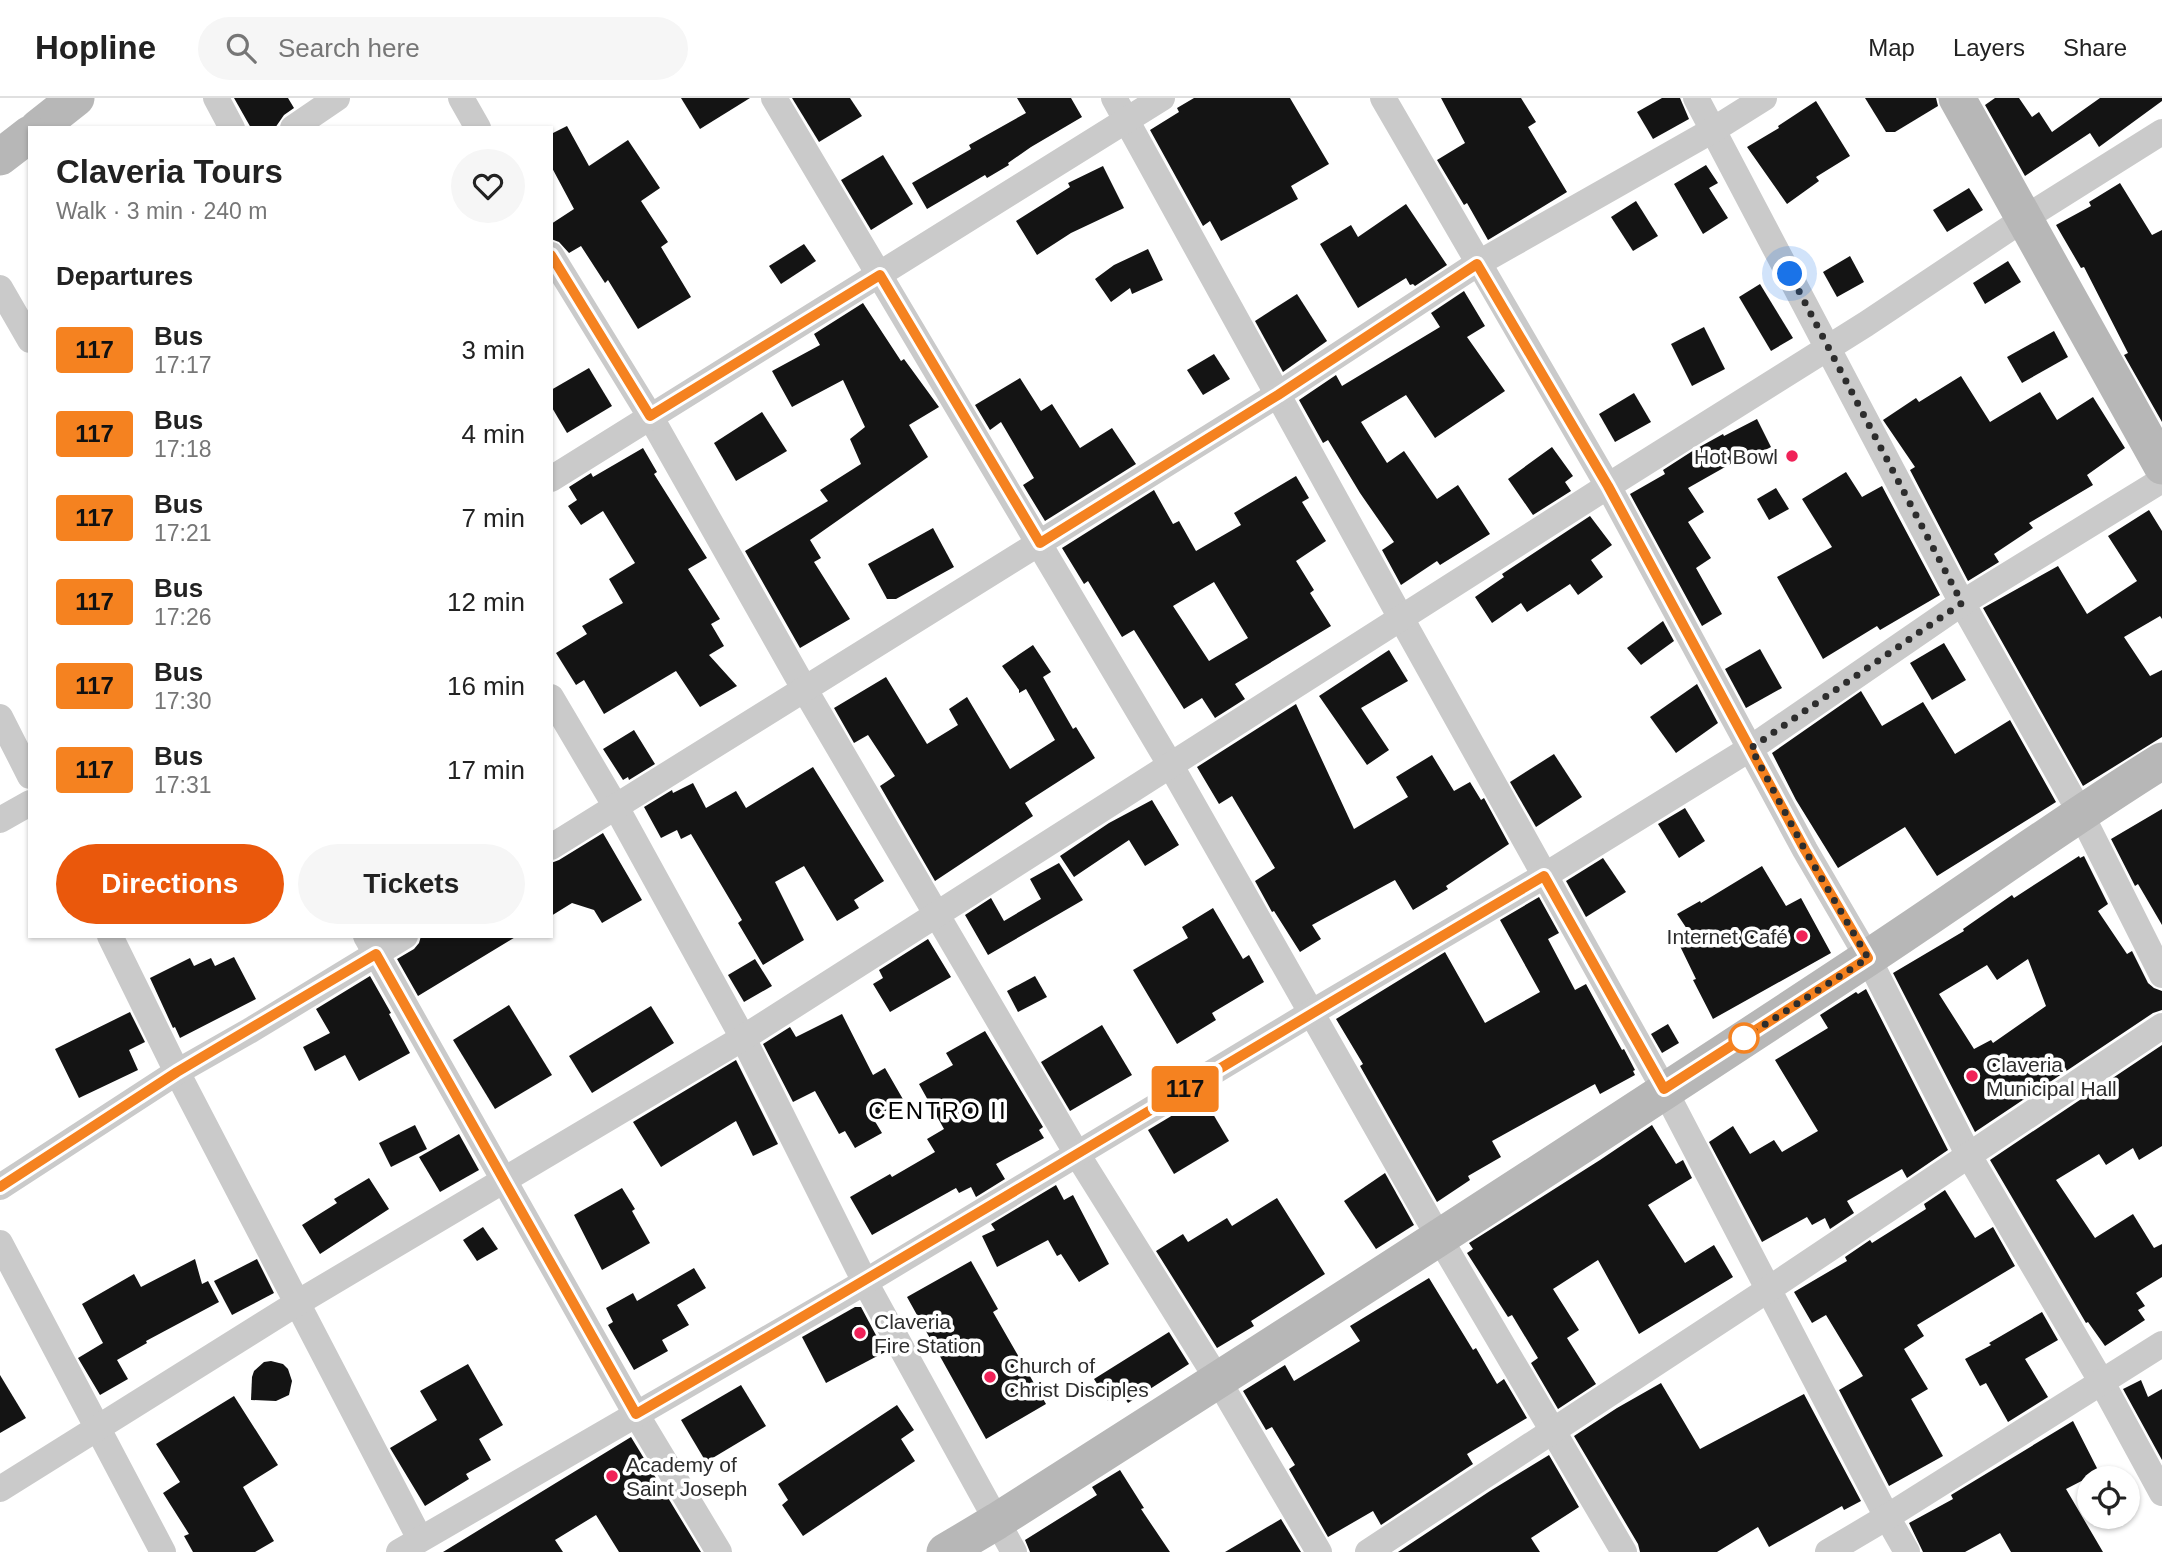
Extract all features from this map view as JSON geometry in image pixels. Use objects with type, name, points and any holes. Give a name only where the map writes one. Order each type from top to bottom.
[{"type":"street","points":[[41,126],[76,98]]},
{"type":"street","points":[[216,98],[231,126]]},
{"type":"street","points":[[296,126],[337,98]]},
{"type":"street","points":[[461,98],[477,126]]},
{"type":"street","points":[[774,98],[1171,766],[1440,1239],[1624,1552]]},
{"type":"street","points":[[553,478],[880,275],[1120,109],[1162,98]]},
{"type":"street","points":[[1382,98],[1608,486],[1805,850],[1868,958],[1968,1154],[2101,1381],[2162,1493]]},
{"type":"street","points":[[1696,98],[1962,603],[2080,813],[2162,975]]},
{"type":"street","points":[[553,846],[1278,395],[1477,264],[1713,131],[1764,98]]},
{"type":"street","points":[[1956,98],[2162,466]]},
{"type":"street","points":[[1120,109],[1664,1089],[1907,1552]]},
{"type":"street","points":[[0,1489],[299,1302],[743,1038],[1866,324],[2025,218],[2162,132]]},
{"type":"street","points":[[0,157],[28,136]]},
{"type":"street","points":[[553,258],[650,416],[805,690],[1077,1154],[1218,1380],[1319,1552]]},
{"type":"street","points":[[0,288],[23,310],[28,331]]},
{"type":"street","points":[[111,938],[177,1072],[299,1302],[409,1546],[865,1282],[1544,876],[1751,748],[1962,603],[2162,480]]},
{"type":"street","points":[[553,700],[616,807],[743,1038],[865,1282],[1005,1537]]},
{"type":"street","points":[[0,717],[28,772]]},
{"type":"street","points":[[945,1552],[1005,1537],[1218,1380],[1440,1239],[2162,761]]},
{"type":"street","points":[[0,820],[28,804]]},
{"type":"street","points":[[0,1187],[371,945],[397,938]]},
{"type":"street","points":[[371,945],[636,1414],[719,1552]]},
{"type":"street","points":[[1368,1552],[1769,1289],[2162,1026]]},
{"type":"street","points":[[0,1243],[163,1552]]},
{"type":"street","points":[[1828,1552],[2162,1344]]},
{"type":"building","points":[[234,98],[288,98],[294,108],[284,115],[276,126],[250,126]]},
{"type":"building","points":[[681,98],[750,98],[700,129]]},
{"type":"building","points":[[792,98],[850,98],[862,116],[819,142]]},
{"type":"building","points":[[1017,98],[1071,98],[1082,117],[1031,147],[1008,163],[1009,165],[987,178],[985,175],[927,209],[912,183],[971,149],[969,145],[1026,113]]},
{"type":"building","points":[[1194,98],[1290,98],[1329,164],[1291,186],[1298,199],[1221,241],[1210,221],[1203,226],[1150,130],[1179,112],[1177,108]]},
{"type":"building","points":[[1441,98],[1521,98],[1536,122],[1528,127],[1567,192],[1488,240],[1467,203],[1464,205],[1437,160],[1465,143]]},
{"type":"building","points":[[1662,98],[1680,98],[1689,119],[1653,139],[1637,112]]},
{"type":"building","points":[[1865,98],[1936,98],[1938,106],[1895,132],[1886,132]]},
{"type":"building","points":[[1995,98],[2019,98],[2032,117],[2039,112],[2052,132],[2100,98],[2162,98],[2162,101],[2099,147],[2090,133],[2025,176],[1985,105]]},
{"type":"building","points":[[1816,101],[1850,156],[1816,177],[1819,181],[1787,204],[1747,147]]},
{"type":"building","points":[[567,126],[589,166],[628,140],[660,188],[641,201],[668,242],[661,247],[691,297],[638,329],[608,280],[605,283],[581,246],[569,253],[553,240],[553,223],[574,209],[553,170],[553,133]]},
{"type":"building","points":[[883,155],[913,204],[871,230],[841,180]]},
{"type":"building","points":[[1706,165],[1718,183],[1709,188],[1728,218],[1703,234],[1674,184]]},
{"type":"building","points":[[1103,166],[1124,208],[1071,233],[1037,255],[1016,221],[1070,187],[1068,183]]},
{"type":"building","points":[[2120,183],[2152,235],[2162,230],[2162,422],[2124,355],[2128,353],[2084,267],[2081,268],[2056,225],[2091,206],[2089,202]]},
{"type":"building","points":[[1969,188],[1983,210],[1947,232],[1933,210]]},
{"type":"building","points":[[1636,201],[1658,236],[1633,251],[1611,217]]},
{"type":"building","points":[[1406,204],[1447,265],[1415,286],[1410,285],[1406,278],[1358,308],[1320,244],[1351,225],[1358,237]]},
{"type":"building","points":[[804,244],[816,261],[781,284],[769,266]]},
{"type":"building","points":[[1148,249],[1163,280],[1132,294],[1130,288],[1111,302],[1095,279],[1114,265]]},
{"type":"building","points":[[1850,256],[1864,282],[1837,297],[1823,272]]},
{"type":"building","points":[[2008,261],[2021,282],[1985,304],[1973,283]]},
{"type":"building","points":[[1760,284],[1793,338],[1771,351],[1739,297]]},
{"type":"building","points":[[1464,291],[1485,326],[1467,337],[1505,391],[1435,438],[1406,395],[1361,422],[1387,463],[1404,451],[1437,499],[1458,485],[1490,534],[1440,565],[1437,561],[1401,585],[1382,550],[1394,542],[1328,440],[1323,443],[1299,400],[1336,375],[1342,386],[1440,327],[1431,313]]},
{"type":"building","points":[[1297,294],[1327,341],[1283,372],[1255,321]]},
{"type":"building","points":[[863,303],[901,361],[904,359],[939,407],[909,425],[928,457],[810,540],[821,558],[814,562],[850,619],[800,648],[745,551],[828,501],[820,490],[861,464],[850,439],[865,427],[843,380],[792,407],[772,371],[820,345],[814,334]]},
{"type":"building","points":[[1704,327],[1725,369],[1692,386],[1671,344]]},
{"type":"building","points":[[2054,331],[2068,357],[2022,383],[2007,357]]},
{"type":"building","points":[[1214,354],[1230,379],[1203,395],[1187,370]]},
{"type":"building","points":[[589,368],[612,406],[567,433],[553,409],[553,389]]},
{"type":"building","points":[[1961,376],[1990,422],[2040,392],[2057,420],[2093,397],[2125,448],[2087,475],[2093,485],[2029,523],[2033,528],[1994,554],[1999,562],[1968,581],[1910,470],[1915,467],[1883,420],[1916,398],[1919,402]]},
{"type":"building","points":[[1020,378],[1041,411],[1052,404],[1080,448],[1112,428],[1136,464],[1045,521],[1023,485],[1034,478],[1001,422],[990,430],[975,405]]},
{"type":"building","points":[[1634,393],[1651,422],[1615,442],[1599,414]]},
{"type":"building","points":[[762,412],[787,451],[736,481],[714,443]]},
{"type":"building","points":[[1757,419],[1771,447],[1742,462],[1741,458],[1688,488],[1704,512],[1688,522],[1711,558],[1696,568],[1722,614],[1702,626],[1630,494],[1665,474],[1663,470],[1694,450]]},
{"type":"building","points":[[1552,447],[1573,476],[1565,482],[1571,491],[1533,515],[1508,479]]},
{"type":"building","points":[[643,448],[657,472],[654,474],[707,558],[688,569],[720,619],[711,624],[724,646],[709,655],[737,686],[700,707],[676,671],[604,714],[584,680],[576,685],[556,653],[587,634],[582,626],[623,603],[609,579],[635,563],[603,511],[581,525],[568,506],[577,500],[569,487],[591,473],[593,477]]},
{"type":"building","points":[[1846,472],[1862,497],[1882,486],[1940,595],[1880,630],[1877,626],[1823,659],[1777,577],[1832,547],[1802,499]]},
{"type":"building","points":[[1296,476],[1309,498],[1302,502],[1326,541],[1296,561],[1314,590],[1310,593],[1331,626],[1235,684],[1245,699],[1215,718],[1202,698],[1184,709],[1134,630],[1122,637],[1088,581],[1084,584],[1062,548],[1154,490],[1173,524],[1179,521],[1196,551],[1241,525],[1234,513]],"holes":[[[1214,582],[1248,638],[1209,661],[1173,606]]]},
{"type":"building","points":[[1776,488],[1789,509],[1769,520],[1757,499]]},
{"type":"building","points":[[2149,510],[2162,531],[2162,619],[2160,616],[2124,637],[2150,676],[2162,670],[2162,737],[2083,786],[1983,608],[2058,566],[2087,614],[2137,581],[2108,536]]},
{"type":"building","points":[[1590,516],[1612,545],[1591,560],[1603,577],[1578,595],[1570,584],[1527,612],[1521,603],[1492,623],[1475,597],[1504,577],[1502,574]]},
{"type":"building","points":[[933,528],[954,567],[896,599],[887,599],[868,564]]},
{"type":"building","points":[[1663,621],[1674,641],[1641,665],[1627,648]]},
{"type":"building","points":[[1944,643],[1966,680],[1932,700],[1910,663]]},
{"type":"building","points":[[1033,645],[1051,672],[1043,677],[1073,729],[1076,727],[1095,758],[1025,803],[1033,816],[935,881],[880,786],[895,776],[868,735],[854,743],[834,708],[886,677],[927,744],[958,725],[949,709],[967,697],[1010,769],[1055,740],[1026,689],[1019,693],[1002,666]]},
{"type":"building","points":[[1760,649],[1782,688],[1746,708],[1725,669]]},
{"type":"building","points":[[1389,650],[1408,681],[1361,708],[1389,750],[1367,765],[1319,696]]},
{"type":"building","points":[[1697,684],[1718,723],[1676,753],[1650,717]]},
{"type":"building","points":[[1861,691],[1882,726],[1923,702],[1955,754],[2010,720],[2056,802],[1937,876],[1905,827],[1838,868],[1796,800],[1772,753]]},
{"type":"building","points":[[1296,704],[1354,829],[1408,797],[1396,777],[1432,755],[1454,791],[1470,782],[1481,800],[1484,798],[1509,844],[1446,886],[1448,889],[1413,910],[1395,880],[1312,925],[1321,939],[1300,952],[1274,911],[1272,912],[1255,881],[1275,868],[1232,796],[1219,804],[1197,767]]},
{"type":"building","points":[[634,730],[655,764],[629,780],[628,777],[623,780],[603,749]]},
{"type":"building","points":[[1554,754],[1582,797],[1536,827],[1510,782]]},
{"type":"building","points":[[813,767],[884,881],[854,900],[859,908],[837,921],[804,866],[775,882],[804,940],[763,965],[738,923],[742,920],[691,834],[681,839],[677,830],[661,838],[644,807],[672,790],[673,793],[693,783],[706,808],[736,791],[746,808]]},
{"type":"building","points":[[1152,800],[1179,845],[1145,866],[1129,840],[1074,877],[1060,856],[1109,823]]},
{"type":"building","points":[[1685,808],[1705,841],[1679,858],[1658,824]]},
{"type":"building","points":[[2162,809],[2162,925],[2138,884],[2135,886],[2111,839]]},
{"type":"building","points":[[603,833],[642,900],[602,923],[594,910],[572,903],[553,915],[553,862]]},
{"type":"building","points":[[2079,856],[2084,856],[2108,904],[2098,911],[2127,954],[2132,951],[2148,983],[2162,991],[2162,1010],[2153,1013],[1975,1132],[1893,973],[1964,931],[1963,929],[2012,895],[2014,898]],"holes":[[[2028,959],[2046,1006],[1993,1043],[1991,1040],[1974,1049],[1939,994],[1987,965],[1997,980]]]},
{"type":"building","points":[[1603,858],[1626,892],[1586,917],[1566,881]]},
{"type":"building","points":[[1059,863],[1083,900],[988,955],[965,915],[991,898],[1004,921],[1041,899],[1030,879]]},
{"type":"building","points":[[1762,866],[1786,906],[1801,898],[1831,953],[1713,1019],[1678,942],[1691,935],[1677,914],[1700,901],[1701,903]]},
{"type":"building","points":[[1539,897],[1559,933],[1548,939],[1575,990],[1586,984],[1622,1050],[1624,1049],[1635,1075],[1600,1094],[1595,1084],[1492,1141],[1501,1157],[1468,1176],[1470,1180],[1437,1202],[1336,1019],[1445,952],[1485,1023],[1540,992],[1500,920]]},
{"type":"building","points":[[1213,908],[1243,959],[1249,955],[1264,982],[1212,1013],[1216,1020],[1177,1044],[1133,970],[1188,938],[1182,927]]},
{"type":"building","points":[[420,938],[514,938],[418,996],[397,959],[419,943]]},
{"type":"building","points":[[928,939],[951,977],[890,1012],[873,984],[883,978],[879,970]]},
{"type":"building","points":[[234,957],[256,999],[180,1038],[150,978],[190,958],[194,966],[211,958],[215,966]]},
{"type":"building","points":[[755,959],[772,986],[744,1002],[728,975]]},
{"type":"building","points":[[370,976],[410,1053],[359,1081],[345,1055],[315,1071],[303,1047],[330,1033],[316,1009]]},
{"type":"building","points":[[1035,976],[1047,997],[1018,1012],[1007,991]]},
{"type":"building","points":[[1866,989],[1948,1150],[1907,1178],[1902,1169],[1847,1201],[1854,1213],[1830,1229],[1825,1218],[1812,1225],[1807,1217],[1762,1242],[1709,1142],[1733,1126],[1750,1154],[1774,1140],[1782,1152],[1818,1131],[1775,1060],[1828,1028],[1820,1015],[1856,992],[1858,994]]},
{"type":"building","points":[[509,1005],[552,1075],[495,1109],[453,1040]]},
{"type":"building","points":[[651,1006],[674,1043],[592,1093],[569,1056]]},
{"type":"building","points":[[130,1012],[145,1042],[129,1050],[138,1070],[79,1098],[55,1049]]},
{"type":"building","points":[[842,1014],[873,1075],[885,1068],[904,1101],[873,1118],[882,1133],[855,1148],[845,1131],[839,1134],[815,1091],[793,1102],[763,1044],[790,1027],[796,1037]]},
{"type":"building","points":[[1668,1024],[1679,1043],[1662,1053],[1651,1034]]},
{"type":"building","points":[[1102,1025],[1132,1075],[1070,1111],[1041,1062]]},
{"type":"building","points":[[985,1031],[1043,1127],[1039,1130],[1044,1138],[996,1164],[1005,1179],[976,1197],[971,1187],[959,1193],[956,1188],[872,1235],[850,1197],[935,1152],[927,1139],[944,1129],[919,1084],[953,1065],[946,1053]]},
{"type":"building","points":[[2162,1045],[2162,1146],[2139,1160],[2133,1148],[2106,1165],[2099,1154],[2056,1180],[2095,1238],[2133,1214],[2154,1248],[2162,1244],[2162,1277],[2136,1293],[2145,1306],[2138,1310],[2145,1320],[2105,1346],[2088,1322],[2086,1323],[1990,1160]]},
{"type":"building","points":[[736,1060],[778,1144],[753,1156],[736,1121],[661,1167],[633,1122]]},
{"type":"building","points":[[1203,1097],[1229,1141],[1174,1174],[1148,1130]]},
{"type":"building","points":[[415,1125],[427,1149],[391,1167],[379,1143]]},
{"type":"building","points":[[1652,1125],[1676,1164],[1683,1160],[1692,1178],[1648,1205],[1685,1263],[1714,1245],[1733,1277],[1639,1334],[1598,1260],[1553,1289],[1579,1330],[1567,1338],[1596,1384],[1558,1409],[1531,1363],[1538,1358],[1512,1315],[1508,1317],[1467,1253],[1473,1249],[1469,1243]]},
{"type":"building","points":[[459,1134],[479,1170],[440,1192],[419,1157]]},
{"type":"building","points":[[1385,1173],[1414,1225],[1376,1249],[1344,1201]]},
{"type":"building","points":[[369,1178],[389,1209],[320,1254],[302,1225],[337,1203],[334,1199]]},
{"type":"building","points":[[1056,1185],[1064,1200],[1073,1195],[1109,1264],[1079,1282],[1061,1254],[1057,1256],[1048,1240],[997,1267],[982,1236],[995,1230],[991,1224]]},
{"type":"building","points":[[622,1188],[650,1243],[602,1270],[574,1215]]},
{"type":"building","points":[[1945,1190],[1975,1238],[1993,1227],[2015,1266],[1917,1325],[1924,1336],[1904,1349],[1928,1389],[1911,1399],[1943,1456],[1889,1486],[1839,1390],[1863,1376],[1826,1315],[1812,1323],[1794,1292],[1847,1261],[1845,1257],[1870,1240],[1872,1243],[1926,1209],[1924,1204]]},
{"type":"building","points":[[1277,1198],[1325,1274],[1251,1321],[1254,1326],[1217,1348],[1156,1251],[1183,1234],[1188,1242],[1227,1218],[1232,1226]]},
{"type":"building","points":[[483,1227],[498,1249],[477,1261],[463,1240]]},
{"type":"building","points":[[195,1259],[202,1284],[208,1281],[219,1302],[146,1341],[147,1343],[117,1360],[128,1379],[100,1395],[78,1358],[103,1343],[82,1304],[134,1274],[141,1287]]},
{"type":"building","points":[[257,1259],[274,1293],[232,1315],[214,1281]]},
{"type":"building","name":"Church of Christ Disciples","points":[[971,1261],[998,1309],[993,1312],[1046,1404],[986,1439],[907,1297]]},
{"type":"building","points":[[694,1268],[706,1288],[677,1305],[689,1325],[662,1340],[668,1351],[634,1370],[608,1325],[613,1322],[606,1308],[633,1293],[637,1301]]},
{"type":"building","points":[[1429,1278],[1473,1350],[1476,1348],[1497,1384],[1504,1379],[1527,1418],[1467,1454],[1473,1464],[1381,1525],[1373,1511],[1328,1537],[1289,1469],[1295,1465],[1272,1427],[1266,1430],[1243,1391],[1285,1365],[1294,1381],[1360,1341],[1350,1326]]},
{"type":"building","points":[[855,1307],[861,1307],[885,1352],[826,1383],[802,1337]]},
{"type":"building","points":[[2042,1312],[2058,1340],[2025,1359],[2048,1397],[2008,1422],[1986,1383],[1980,1386],[1965,1359]]},
{"type":"building","points":[[1169,1332],[1189,1364],[1128,1403],[1121,1392],[1108,1401],[1094,1379]]},
{"type":"building","points":[[264,1362],[283,1364],[288,1369],[292,1381],[289,1395],[276,1401],[251,1400],[254,1371]]},
{"type":"building","points":[[468,1364],[503,1425],[479,1439],[491,1460],[466,1474],[469,1479],[425,1506],[390,1448],[437,1420],[420,1391]]},
{"type":"building","points":[[0,1375],[26,1418],[0,1433]]},
{"type":"building","points":[[2141,1380],[2148,1397],[2162,1389],[2162,1460],[2123,1389]]},
{"type":"building","points":[[1661,1383],[1700,1449],[1804,1394],[1861,1501],[1844,1510],[1842,1506],[1769,1547],[1758,1527],[1717,1552],[1640,1552],[1638,1544],[1574,1436]]},
{"type":"building","points":[[741,1385],[766,1426],[706,1462],[681,1420]]},
{"type":"building","points":[[234,1396],[278,1465],[243,1487],[274,1541],[255,1552],[193,1552],[184,1536],[189,1534],[163,1493],[180,1482],[156,1444]]},
{"type":"building","points":[[897,1405],[914,1430],[901,1439],[915,1461],[803,1536],[782,1505],[788,1500],[778,1484]]},
{"type":"building","points":[[2073,1421],[2096,1466],[2077,1466],[2077,1483],[2066,1489],[2077,1508],[2077,1529],[2089,1529],[2103,1552],[2011,1552],[2000,1533],[1965,1552],[1923,1552],[1909,1523],[1953,1499],[1951,1495]]},
{"type":"building","name":"Academy of Saint Joseph","points":[[631,1437],[701,1552],[619,1552],[596,1515],[555,1540],[563,1552],[443,1552]]},
{"type":"building","points":[[1549,1455],[1579,1507],[1531,1538],[1540,1552],[1398,1552],[1490,1491]]},
{"type":"building","points":[[1120,1470],[1144,1508],[1141,1509],[1170,1552],[1030,1552],[1025,1540],[1097,1495],[1092,1487]]},
{"type":"building","points":[[1281,1519],[1301,1552],[1225,1552]]},
{"type":"bus line","name":"117","points":[[0,1187],[177,1072],[376,954],[636,1414],[865,1282],[1544,876],[1664,1089],[1868,958],[1805,850],[1608,486],[1477,264],[1278,395],[1040,543],[880,275],[650,416],[553,258]]},
{"type":"place","name":"Hot Bowl","points":[[1792,456]]},
{"type":"place","name":"Internet Café","points":[[1802,936]]},
{"type":"place","name":"Claveria Municipal Hall","points":[[1972,1076]]},
{"type":"place","name":"Claveria Fire Station","points":[[860,1333]]},
{"type":"place","name":"Church of Christ Disciples","points":[[990,1377]]},
{"type":"place","name":"Academy of Saint Joseph","points":[[612,1476]]},
{"type":"district","name":"CENTRO II","points":[[938,1110]]},
{"type":"route","points":[[1744,1038],[1868,958],[1805,850],[1751,748],[1962,603],[1790,274]]}]
